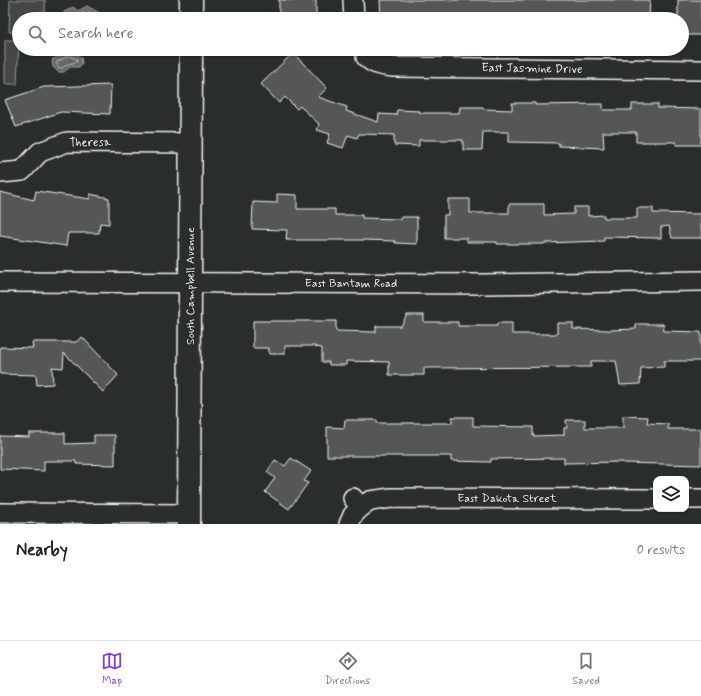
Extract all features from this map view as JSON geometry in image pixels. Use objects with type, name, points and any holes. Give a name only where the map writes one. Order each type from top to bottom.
[{"type":"main road","points":[[191,0],[191,12]]},
{"type":"main road","name":"South Campbell Avenue","points":[[189,519],[191,56]]},
{"type":"street","points":[[353,0],[354,12]]},
{"type":"street","name":"East Jasmine Drive","points":[[361,57],[381,66],[394,67],[701,70]]},
{"type":"street","name":"Theresa","points":[[0,173],[22,171],[40,152],[67,142],[190,143]]},
{"type":"street","name":"East Bantam Road","points":[[0,282],[485,284],[701,281]]},
{"type":"street","name":"East Dakota Street","points":[[349,524],[357,502],[391,498],[653,499]]},
{"type":"street","points":[[689,499],[701,499]]},
{"type":"street","points":[[0,513],[189,519]]},
{"type":"shaded area","points":[[10,0],[45,0],[45,12],[12,12],[12,32],[9,32]]},
{"type":"shaded area","points":[[5,40],[12,40],[12,56],[18,56],[17,84],[5,84]]},
{"type":"water","points":[[87,6],[98,12],[64,12],[73,7],[78,11]]},
{"type":"water","points":[[58,56],[79,56],[81,57],[82,63],[79,67],[70,67],[64,72],[58,72],[53,67],[52,60]]},
{"type":"building","points":[[279,0],[316,0],[316,12],[279,12]]},
{"type":"building","points":[[380,0],[650,0],[649,12],[381,12]]},
{"type":"building","points":[[678,0],[701,0],[701,35],[689,35],[689,12],[678,12]]},
{"type":"building","points":[[290,56],[296,56],[327,88],[318,97],[347,107],[346,111],[378,122],[379,114],[396,115],[397,110],[420,111],[420,113],[459,113],[460,107],[483,107],[483,109],[512,110],[512,103],[535,103],[535,105],[603,104],[603,110],[632,110],[632,104],[658,104],[658,108],[701,109],[701,145],[676,145],[676,142],[636,142],[636,132],[603,132],[604,148],[559,146],[559,143],[509,142],[509,132],[483,132],[482,150],[463,150],[463,140],[419,140],[419,146],[394,145],[394,135],[359,134],[357,138],[348,135],[343,148],[327,143],[330,134],[317,130],[319,124],[300,106],[297,109],[285,97],[279,103],[261,84]]},
{"type":"building","points":[[111,85],[110,114],[61,112],[16,127],[5,100],[44,87]]},
{"type":"building","points":[[36,191],[90,199],[90,194],[109,198],[109,224],[100,223],[99,233],[68,233],[66,246],[0,236],[0,192],[34,200]]},
{"type":"building","points":[[277,194],[297,195],[297,209],[335,209],[335,215],[362,215],[362,218],[401,219],[401,217],[417,217],[417,244],[395,243],[395,241],[363,240],[286,240],[287,230],[252,229],[253,202],[277,203]]},
{"type":"building","points":[[448,199],[470,199],[470,213],[509,213],[509,204],[544,204],[544,215],[574,214],[574,207],[588,207],[588,216],[604,215],[604,218],[637,218],[637,208],[653,208],[653,213],[701,214],[701,238],[672,238],[669,226],[661,227],[661,238],[604,237],[604,241],[544,244],[497,244],[497,242],[467,242],[467,238],[444,238],[444,215],[448,215]]},
{"type":"building","points":[[407,315],[424,315],[424,322],[458,322],[458,326],[497,326],[497,323],[512,323],[512,334],[557,334],[557,323],[573,323],[573,329],[609,330],[636,329],[636,324],[663,324],[664,331],[701,332],[701,361],[664,361],[664,367],[641,368],[640,384],[620,385],[616,361],[591,361],[591,367],[424,368],[424,375],[389,375],[389,362],[346,361],[346,365],[329,365],[329,362],[322,362],[322,348],[315,346],[285,346],[285,354],[269,354],[269,348],[253,348],[253,321],[336,321],[336,331],[376,332],[376,326],[401,326]]},
{"type":"building","points":[[82,337],[118,375],[103,392],[64,353],[63,368],[52,367],[53,384],[37,385],[36,375],[0,374],[0,347],[33,348],[32,342],[76,342]]},
{"type":"building","points":[[623,416],[648,417],[647,423],[668,424],[668,429],[701,429],[701,465],[623,462],[564,463],[564,458],[491,459],[491,462],[451,461],[451,456],[327,456],[327,427],[344,428],[345,420],[377,420],[377,423],[452,423],[452,417],[473,417],[473,426],[533,427],[533,436],[564,435],[564,428],[567,428],[566,420],[585,420],[585,428],[623,428]]},
{"type":"building","points":[[29,433],[65,433],[65,444],[94,443],[94,435],[115,435],[115,465],[76,464],[76,461],[44,461],[44,471],[0,469],[0,436],[29,437]]},
{"type":"building","points":[[291,458],[311,471],[304,481],[308,483],[289,509],[265,492],[275,478],[267,472],[275,460],[285,466]]}]
